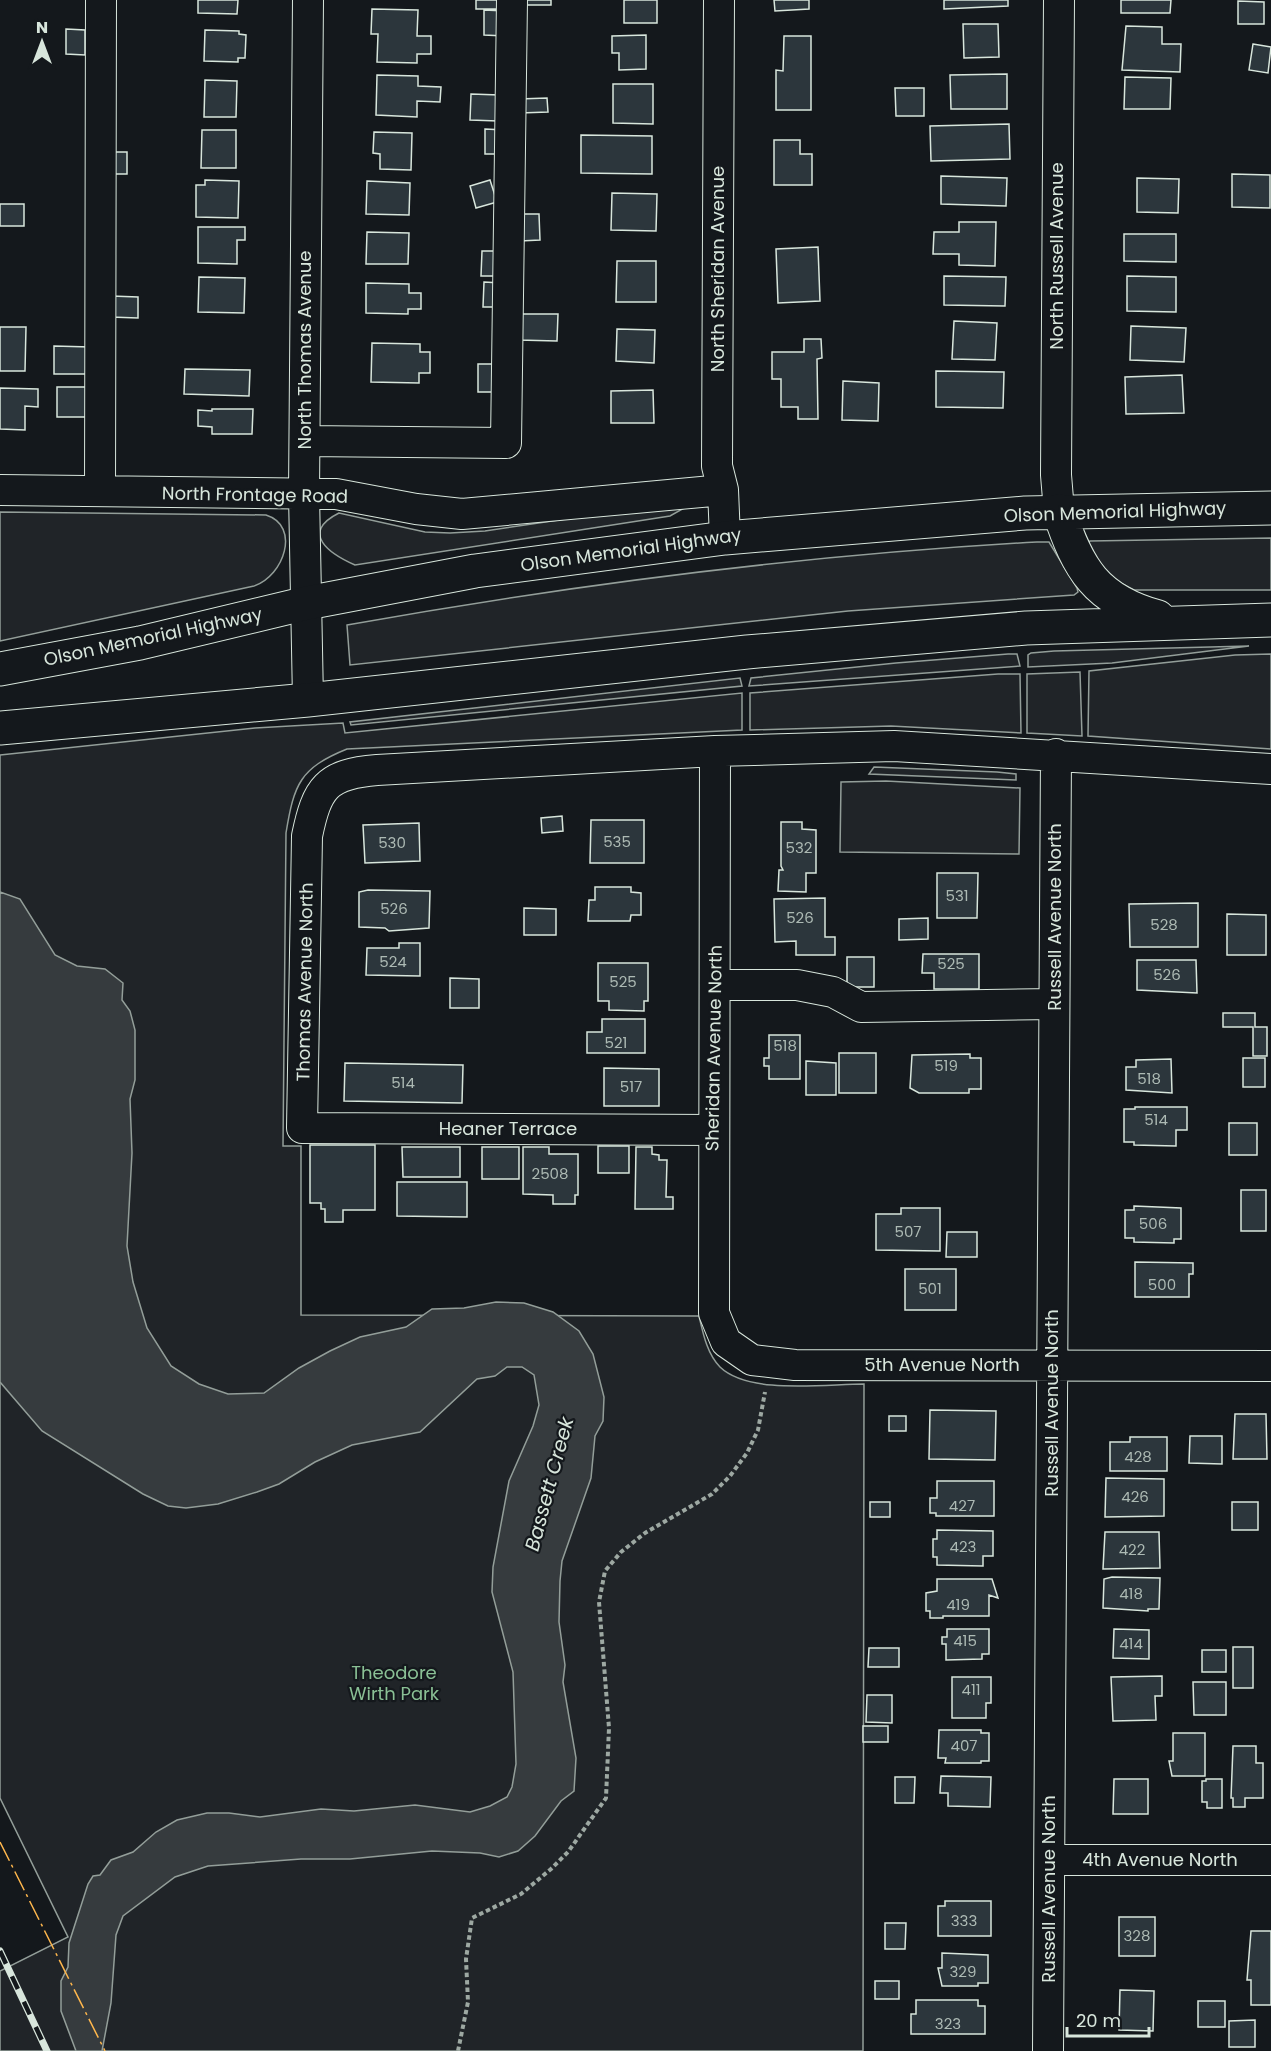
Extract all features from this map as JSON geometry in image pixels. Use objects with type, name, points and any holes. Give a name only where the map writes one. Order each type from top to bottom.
[{"type":"main road","name":"Olson Memorial Highway","points":[[0,669],[140,644],[307,603],[475,571],[725,538],[1059,511],[1271,508]]},
{"type":"main road","points":[[1059,511],[1079,563],[1098,586],[1130,607],[1183,622]]},
{"type":"main road","points":[[0,728],[308,700],[747,652],[1026,628],[1271,620]]},
{"type":"street","points":[[100,491],[101,0]]},
{"type":"street","name":"North Thomas Avenue","points":[[308,0],[304,494],[308,700]]},
{"type":"street","points":[[305,441],[506,443],[512,0]]},
{"type":"street","name":"North Sheridan Avenue","points":[[719,0],[717,466],[723,490],[725,538]]},
{"type":"street","name":"North Russell Avenue","points":[[1059,0],[1056,475],[1059,511]]},
{"type":"street","name":"North Frontage Road","points":[[0,490],[336,494],[416,508],[462,513],[723,490]]},
{"type":"street","name":"Thomas Avenue North","points":[[302,1128],[307,836],[313,806],[328,785],[349,772],[715,751],[894,746],[1056,754],[1271,769]]},
{"type":"street","name":"Sheridan Avenue North","points":[[715,751],[714,1313],[726,1342]]},
{"type":"street","name":"Russell Avenue North","points":[[1048,2051],[1056,754]]},
{"type":"street","points":[[716,985],[797,985],[833,992],[861,1007],[1054,1004]]},
{"type":"street","name":"Heaner Terrace","points":[[302,1128],[713,1130]]},
{"type":"street","name":"5th Avenue North","points":[[726,1342],[752,1360],[795,1365],[1271,1366]]},
{"type":"street","name":"4th Avenue North","points":[[1050,1860],[1271,1860]]},
{"type":"path","points":[[458,2051],[468,2002],[466,1959],[472,1918],[521,1894],[551,1869],[568,1852],[606,1798],[609,1728],[598,1602],[605,1571],[621,1552],[645,1533],[712,1494],[730,1476],[747,1453],[758,1430],[765,1392]]},
{"type":"green space","points":[[681,502],[686,507],[670,516],[355,565],[328,549],[320,535],[321,528],[327,521],[339,513],[425,532],[450,533],[485,531]]},
{"type":"green space","points":[[0,512],[266,515],[277,521],[283,529],[284,551],[273,572],[265,581],[254,586],[0,641]]},
{"type":"green space","points":[[1271,538],[1271,590],[1134,590],[1109,577],[1087,544],[1090,541]]},
{"type":"green space","points":[[1049,542],[1078,592],[1074,595],[848,611],[350,665],[347,625],[605,584],[691,573],[864,555]]},
{"type":"green space","points":[[1249,646],[1112,663],[1028,667],[1028,655],[1031,653]]},
{"type":"green space","points":[[1017,654],[1020,666],[749,686],[751,678]]},
{"type":"green space","points":[[1271,654],[1271,749],[1088,736],[1089,671],[1235,655]]},
{"type":"green space","points":[[1080,672],[1082,736],[1027,733],[1027,674]]},
{"type":"green space","points":[[1020,674],[1021,733],[891,726],[750,730],[750,693]]},
{"type":"green space","points":[[740,678],[742,686],[351,725],[350,722]]},
{"type":"green space","name":"Theodore Wirth Park","points":[[742,693],[742,730],[347,749],[331,756],[309,771],[296,790],[286,833],[283,1146],[301,1146],[301,1315],[699,1316],[712,1356],[720,1367],[733,1376],[768,1385],[864,1384],[863,2051],[0,2051],[0,1971],[68,1937],[0,1798],[0,755],[255,728],[343,723],[345,733]]},
{"type":"green space","points":[[874,767],[997,772],[1016,774],[1016,780],[869,774]]},
{"type":"green space","points":[[886,781],[1020,788],[1019,854],[840,852],[841,782]]},
{"type":"water","name":"Bassett Creek","points":[[0,892],[20,899],[55,955],[77,966],[105,969],[123,983],[122,1000],[130,1011],[135,1030],[135,1080],[130,1099],[132,1153],[127,1246],[133,1282],[147,1328],[171,1366],[199,1384],[228,1394],[264,1393],[299,1368],[330,1351],[360,1337],[406,1327],[432,1309],[464,1308],[496,1302],[524,1303],[553,1312],[579,1331],[593,1354],[604,1397],[603,1421],[595,1436],[591,1478],[562,1561],[560,1581],[559,1622],[565,1665],[563,1682],[576,1758],[574,1791],[561,1801],[535,1836],[518,1851],[499,1857],[480,1853],[432,1851],[350,1859],[301,1859],[208,1866],[175,1877],[123,1916],[116,1935],[111,2003],[102,2051],[76,2051],[61,2011],[61,1981],[68,1967],[69,1943],[88,1884],[93,1876],[100,1875],[111,1860],[133,1852],[156,1832],[177,1820],[207,1813],[260,1817],[321,1809],[354,1811],[415,1805],[470,1812],[490,1806],[507,1797],[512,1787],[516,1764],[513,1672],[492,1592],[493,1567],[509,1481],[533,1426],[539,1405],[534,1375],[522,1367],[507,1367],[495,1376],[477,1379],[420,1432],[352,1445],[315,1462],[279,1484],[218,1504],[186,1508],[168,1506],[143,1494],[42,1431],[0,1382]]},
{"type":"building","points":[[198,0],[238,0],[237,14],[198,13]]},
{"type":"building","points":[[476,0],[504,0],[504,9],[476,9]]},
{"type":"building","points":[[521,0],[551,0],[551,5],[520,5]]},
{"type":"building","points":[[624,0],[657,0],[657,23],[624,23]]},
{"type":"building","points":[[774,0],[809,0],[809,9],[775,11]]},
{"type":"building","points":[[944,0],[1008,0],[1008,6],[944,9]]},
{"type":"building","points":[[1121,0],[1171,0],[1170,13],[1121,13]]},
{"type":"building","points":[[1238,1],[1264,2],[1264,24],[1238,24]]},
{"type":"building","points":[[372,9],[418,10],[417,36],[431,36],[431,54],[417,54],[417,63],[377,62],[378,34],[371,34]]},
{"type":"building","points":[[484,10],[506,11],[505,36],[484,35]]},
{"type":"building","points":[[963,24],[998,24],[999,57],[964,58]]},
{"type":"building","points":[[1126,26],[1162,27],[1162,44],[1181,44],[1180,72],[1122,70]]},
{"type":"building","points":[[66,29],[85,30],[85,55],[66,54]]},
{"type":"building","points":[[205,30],[239,31],[239,34],[246,35],[245,58],[238,58],[238,62],[204,61]]},
{"type":"building","points":[[646,35],[646,69],[619,70],[619,53],[612,53],[612,36]]},
{"type":"building","points":[[784,36],[811,36],[811,110],[776,110],[776,70],[783,71]]},
{"type":"building","points":[[1253,44],[1271,47],[1268,73],[1249,70]]},
{"type":"building","points":[[1007,74],[1007,109],[951,109],[950,75]]},
{"type":"building","points":[[377,75],[418,76],[418,86],[441,87],[440,102],[417,101],[417,117],[376,115]]},
{"type":"building","points":[[1125,77],[1171,78],[1170,109],[1124,109]]},
{"type":"building","points":[[205,80],[237,81],[236,117],[204,117]]},
{"type":"building","points":[[613,84],[653,84],[653,124],[613,123]]},
{"type":"building","points":[[895,88],[924,88],[924,116],[896,116]]},
{"type":"building","points":[[471,94],[499,95],[498,121],[470,120]]},
{"type":"building","points":[[547,98],[548,112],[520,113],[519,99]]},
{"type":"building","points":[[1009,124],[1010,159],[931,161],[930,126]]},
{"type":"building","points":[[485,129],[504,130],[503,154],[485,154]]},
{"type":"building","points":[[202,130],[236,130],[236,168],[201,168]]},
{"type":"building","points":[[374,132],[412,133],[411,170],[380,169],[380,154],[373,153]]},
{"type":"building","points":[[581,135],[652,136],[652,174],[581,173]]},
{"type":"building","points":[[774,140],[800,140],[800,154],[812,154],[812,185],[774,185]]},
{"type":"building","points":[[110,152],[127,152],[127,174],[110,174]]},
{"type":"building","points":[[1232,174],[1270,175],[1270,208],[1232,207]]},
{"type":"building","points":[[941,176],[1007,178],[1006,206],[941,204]]},
{"type":"building","points":[[1137,178],[1179,179],[1178,213],[1137,212]]},
{"type":"building","points":[[205,180],[239,181],[238,218],[196,217],[196,185],[205,185]]},
{"type":"building","points":[[490,180],[497,202],[476,208],[470,186]]},
{"type":"building","points":[[367,181],[410,183],[409,215],[366,214]]},
{"type":"building","points":[[612,193],[657,194],[656,231],[611,230]]},
{"type":"building","points":[[0,204],[24,204],[24,226],[0,226]]},
{"type":"building","points":[[520,214],[539,214],[540,240],[520,241]]},
{"type":"building","points":[[959,222],[996,222],[995,266],[959,265],[959,254],[933,254],[934,232],[959,232]]},
{"type":"building","points":[[198,227],[245,227],[245,240],[237,240],[237,264],[198,263]]},
{"type":"building","points":[[367,232],[409,233],[408,264],[366,264]]},
{"type":"building","points":[[1124,234],[1176,234],[1176,262],[1124,261]]},
{"type":"building","points":[[818,247],[820,301],[778,303],[776,249]]},
{"type":"building","points":[[482,251],[501,251],[500,276],[481,276]]},
{"type":"building","points":[[617,261],[656,261],[656,302],[616,302]]},
{"type":"building","points":[[944,276],[1006,277],[1005,306],[944,305]]},
{"type":"building","points":[[1127,276],[1176,277],[1176,312],[1127,311]]},
{"type":"building","points":[[199,277],[245,278],[244,313],[198,312]]},
{"type":"building","points":[[484,282],[501,283],[500,307],[483,307]]},
{"type":"building","points":[[366,283],[409,284],[409,293],[421,293],[421,309],[408,309],[408,314],[366,313]]},
{"type":"building","points":[[111,296],[138,297],[138,318],[110,317]]},
{"type":"building","points":[[519,314],[558,314],[557,341],[518,340]]},
{"type":"building","points":[[954,321],[997,323],[995,360],[952,359]]},
{"type":"building","points":[[1131,326],[1186,328],[1184,362],[1130,360]]},
{"type":"building","points":[[0,327],[26,327],[25,371],[0,371]]},
{"type":"building","points":[[617,329],[655,330],[654,363],[616,361]]},
{"type":"building","points":[[804,339],[821,339],[822,358],[817,359],[818,419],[798,419],[798,407],[781,407],[781,379],[772,379],[772,352],[804,352]]},
{"type":"building","points":[[372,343],[420,344],[420,352],[430,352],[430,373],[419,373],[419,383],[371,382]]},
{"type":"building","points":[[54,346],[90,347],[90,374],[54,374]]},
{"type":"building","points":[[478,364],[500,364],[500,392],[478,392]]},
{"type":"building","points":[[185,369],[250,370],[249,396],[184,394]]},
{"type":"building","points":[[936,371],[1004,372],[1003,408],[936,407]]},
{"type":"building","points":[[1182,375],[1184,413],[1126,414],[1125,377]]},
{"type":"building","points":[[843,381],[879,383],[878,421],[842,420]]},
{"type":"building","points":[[57,387],[87,387],[88,417],[57,417]]},
{"type":"building","points":[[0,388],[38,389],[38,407],[25,406],[25,430],[0,429]]},
{"type":"building","points":[[653,390],[654,423],[611,423],[611,391]]},
{"type":"building","points":[[212,409],[253,409],[252,434],[212,434],[212,427],[198,426],[198,410],[212,411]]},
{"type":"building","points":[[562,816],[563,831],[542,833],[541,818]]},
{"type":"building","points":[[591,820],[644,820],[644,863],[590,863]]},
{"type":"building","points":[[781,822],[802,822],[802,829],[816,830],[816,873],[806,873],[806,892],[778,891],[779,870],[783,870],[781,866]]},
{"type":"building","points":[[419,823],[420,861],[365,863],[363,825]]},
{"type":"building","points":[[937,873],[978,873],[977,918],[937,918]]},
{"type":"building","points":[[595,887],[631,887],[631,892],[641,893],[641,915],[631,915],[630,921],[588,921],[589,900],[595,900]]},
{"type":"building","points":[[368,890],[430,891],[429,928],[389,931],[385,928],[359,927],[359,892]]},
{"type":"building","points":[[825,898],[825,937],[835,937],[835,955],[796,955],[796,941],[775,942],[774,899]]},
{"type":"building","points":[[1198,903],[1198,947],[1130,947],[1129,904]]},
{"type":"building","points":[[524,908],[556,909],[556,935],[524,935]]},
{"type":"building","points":[[1227,914],[1266,915],[1266,955],[1227,955]]},
{"type":"building","points":[[928,918],[928,939],[899,940],[899,919]]},
{"type":"building","points":[[399,943],[420,943],[420,976],[366,975],[367,948],[399,948]]},
{"type":"building","points":[[923,954],[979,954],[979,989],[934,989],[934,973],[922,973]]},
{"type":"building","points":[[847,957],[874,957],[874,987],[847,987]]},
{"type":"building","points":[[1137,960],[1196,960],[1197,993],[1137,990]]},
{"type":"building","points":[[598,963],[648,963],[648,1001],[644,1001],[644,1011],[609,1010],[609,1001],[598,1001]]},
{"type":"building","points":[[450,978],[479,979],[479,1008],[450,1008]]},
{"type":"building","points":[[1223,1013],[1255,1013],[1255,1027],[1267,1027],[1267,1056],[1253,1056],[1253,1027],[1223,1027]]},
{"type":"building","points":[[602,1019],[645,1019],[645,1053],[587,1053],[587,1032],[602,1032]]},
{"type":"building","points":[[769,1035],[800,1035],[800,1079],[769,1079],[769,1066],[764,1066],[764,1058],[769,1058]]},
{"type":"building","points":[[839,1053],[876,1053],[876,1093],[839,1093]]},
{"type":"building","points":[[970,1054],[970,1058],[981,1058],[981,1089],[969,1089],[969,1093],[919,1093],[910,1088],[912,1055]]},
{"type":"building","points":[[1243,1058],[1265,1058],[1265,1087],[1243,1087]]},
{"type":"building","points":[[1171,1059],[1172,1093],[1126,1090],[1126,1067],[1136,1067],[1136,1060]]},
{"type":"building","points":[[806,1061],[836,1063],[836,1095],[806,1095]]},
{"type":"building","points":[[345,1063],[463,1065],[462,1103],[344,1101]]},
{"type":"building","points":[[604,1068],[659,1069],[659,1106],[604,1106]]},
{"type":"building","points":[[1135,1107],[1187,1107],[1187,1130],[1176,1130],[1176,1146],[1134,1145],[1134,1142],[1124,1142],[1124,1109],[1135,1109]]},
{"type":"building","points":[[1229,1123],[1257,1123],[1257,1155],[1229,1155]]},
{"type":"building","points":[[310,1145],[375,1145],[375,1210],[343,1210],[343,1222],[325,1222],[325,1209],[321,1209],[321,1203],[310,1203]]},
{"type":"building","points":[[598,1146],[629,1146],[629,1173],[598,1173]]},
{"type":"building","points":[[402,1147],[460,1147],[460,1177],[403,1177]]},
{"type":"building","points":[[482,1147],[519,1147],[519,1179],[482,1179]]},
{"type":"building","points":[[523,1147],[549,1147],[549,1154],[578,1154],[578,1195],[575,1195],[575,1204],[553,1204],[553,1195],[523,1194]]},
{"type":"building","points":[[636,1147],[652,1147],[652,1154],[659,1155],[659,1160],[667,1160],[666,1197],[673,1197],[673,1209],[635,1209]]},
{"type":"building","points":[[397,1182],[467,1182],[467,1217],[397,1216]]},
{"type":"building","points":[[1241,1190],[1266,1190],[1266,1231],[1241,1231]]},
{"type":"building","points":[[1134,1206],[1181,1208],[1181,1239],[1174,1239],[1174,1243],[1134,1242],[1134,1238],[1125,1238],[1125,1210],[1134,1210]]},
{"type":"building","points":[[901,1208],[940,1208],[940,1251],[876,1250],[876,1214],[901,1214]]},
{"type":"building","points":[[947,1232],[977,1232],[977,1257],[946,1257]]},
{"type":"building","points":[[1135,1262],[1193,1263],[1193,1274],[1189,1274],[1189,1297],[1135,1297]]},
{"type":"building","points":[[905,1269],[956,1269],[956,1310],[905,1310]]},
{"type":"building","points":[[930,1410],[996,1411],[995,1460],[929,1459]]},
{"type":"building","points":[[1235,1414],[1266,1414],[1267,1459],[1233,1459]]},
{"type":"building","points":[[889,1416],[906,1416],[906,1431],[889,1431]]},
{"type":"building","points":[[1190,1436],[1222,1436],[1222,1464],[1189,1463]]},
{"type":"building","points":[[1130,1437],[1167,1437],[1167,1471],[1110,1471],[1110,1442],[1130,1442]]},
{"type":"building","points":[[1106,1478],[1164,1479],[1164,1516],[1105,1517]]},
{"type":"building","points":[[937,1481],[994,1481],[994,1516],[936,1516],[936,1513],[930,1513],[930,1498],[937,1498]]},
{"type":"building","points":[[870,1502],[890,1502],[890,1517],[870,1517]]},
{"type":"building","points":[[1232,1502],[1258,1502],[1258,1530],[1232,1530]]},
{"type":"building","points":[[937,1530],[993,1531],[993,1556],[983,1556],[983,1566],[937,1565],[937,1557],[933,1557],[933,1539],[937,1539]]},
{"type":"building","points":[[1105,1532],[1159,1532],[1160,1568],[1103,1569]]},
{"type":"building","points":[[1112,1577],[1160,1578],[1159,1609],[1148,1609],[1148,1611],[1103,1608],[1104,1579]]},
{"type":"building","points":[[937,1579],[992,1579],[998,1598],[989,1595],[989,1616],[930,1618],[930,1611],[926,1611],[926,1593],[937,1591]]},
{"type":"building","points":[[947,1629],[989,1629],[989,1654],[982,1654],[982,1659],[946,1660],[946,1644],[942,1644],[942,1637],[947,1637]]},
{"type":"building","points":[[1114,1629],[1149,1630],[1149,1659],[1113,1658]]},
{"type":"building","points":[[1233,1647],[1253,1647],[1253,1688],[1233,1688]]},
{"type":"building","points":[[869,1648],[899,1648],[899,1667],[868,1667]]},
{"type":"building","points":[[1202,1650],[1226,1650],[1226,1672],[1202,1672]]},
{"type":"building","points":[[1162,1676],[1162,1696],[1155,1696],[1156,1720],[1113,1721],[1111,1677]]},
{"type":"building","points":[[952,1677],[991,1677],[991,1703],[986,1703],[986,1718],[952,1718]]},
{"type":"building","points":[[1193,1682],[1226,1682],[1226,1715],[1194,1715]]},
{"type":"building","points":[[867,1695],[892,1695],[892,1723],[866,1722]]},
{"type":"building","points":[[863,1726],[888,1726],[888,1742],[863,1742]]},
{"type":"building","points":[[939,1730],[981,1730],[981,1733],[989,1733],[989,1761],[945,1763],[946,1758],[938,1758]]},
{"type":"building","points":[[1173,1733],[1205,1733],[1205,1776],[1172,1776],[1169,1761],[1173,1761]]},
{"type":"building","points":[[1233,1746],[1256,1746],[1256,1763],[1263,1763],[1263,1798],[1245,1798],[1245,1807],[1233,1807],[1233,1798],[1231,1798]]},
{"type":"building","points":[[941,1776],[991,1777],[990,1807],[948,1806],[948,1793],[940,1793]]},
{"type":"building","points":[[895,1777],[915,1777],[914,1803],[895,1803]]},
{"type":"building","points":[[1114,1779],[1148,1779],[1148,1814],[1113,1814]]},
{"type":"building","points":[[1222,1779],[1222,1808],[1207,1808],[1207,1802],[1202,1802],[1202,1781]]},
{"type":"building","points":[[945,1901],[991,1901],[991,1936],[938,1936],[938,1906],[945,1906]]},
{"type":"building","points":[[1119,1917],[1155,1917],[1155,1956],[1119,1956]]},
{"type":"building","points":[[885,1923],[906,1923],[905,1949],[885,1949]]},
{"type":"building","points":[[1251,1931],[1271,1931],[1271,2005],[1251,2005],[1251,1980],[1247,1980]]},
{"type":"building","points":[[942,1953],[988,1955],[988,1983],[978,1983],[978,1986],[942,1986],[938,1968],[942,1968]]},
{"type":"building","points":[[875,1981],[899,1981],[899,1999],[875,1999]]},
{"type":"building","points":[[1120,1990],[1154,1991],[1153,2031],[1119,2030]]},
{"type":"building","points":[[916,2000],[978,2000],[978,2006],[985,2006],[985,2034],[911,2034],[911,2014],[916,2014]]},
{"type":"building","points":[[1198,2001],[1225,2001],[1225,2027],[1198,2027]]},
{"type":"building","points":[[1255,2020],[1255,2047],[1229,2047],[1229,2021]]},
{"type":"railway","points":[[0,1951],[47,2051]]},
{"type":"power","points":[[0,1842],[105,2051]]}]
